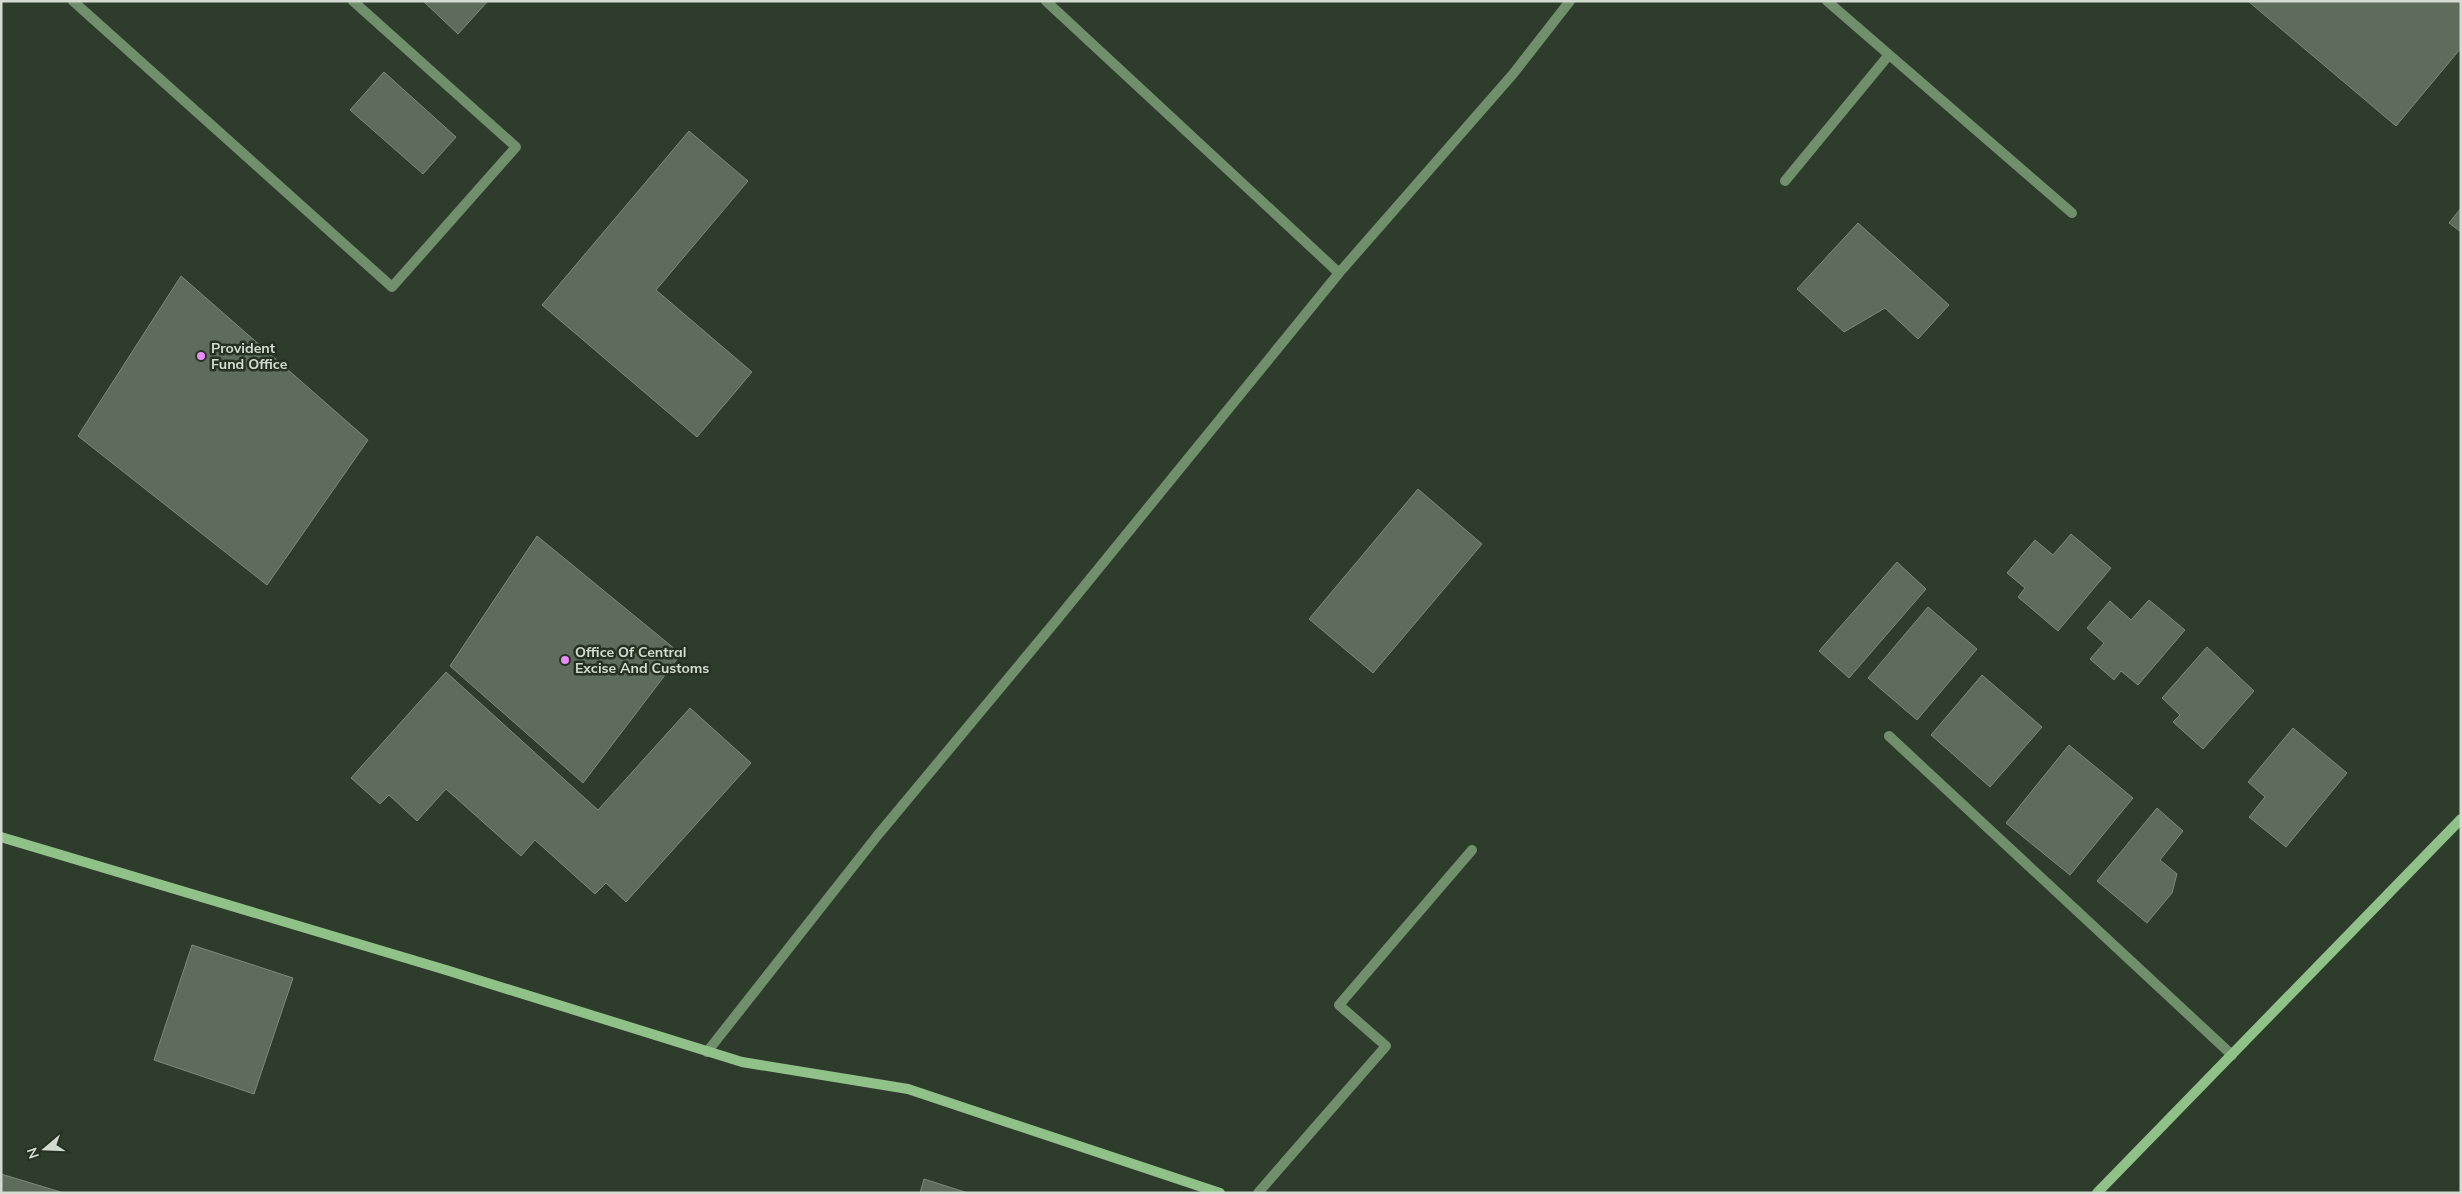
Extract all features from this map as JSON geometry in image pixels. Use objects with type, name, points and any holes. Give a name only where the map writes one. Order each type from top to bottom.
[{"type":"street","points":[[73,1],[392,287],[516,147],[353,1]]},
{"type":"street","points":[[1046,1],[1339,273]]},
{"type":"street","points":[[707,1052],[877,836],[1055,622],[1339,273],[1513,74],[1570,1]]},
{"type":"street","points":[[1827,1],[1888,56],[2072,213]]},
{"type":"street","points":[[1786,181],[1888,56]]},
{"type":"street","points":[[1889,736],[2232,1055]]},
{"type":"street","points":[[2097,1193],[2461,819]]},
{"type":"street","points":[[1,838],[446,970],[742,1062],[908,1089],[1220,1193]]},
{"type":"street","points":[[1258,1193],[1386,1046],[1339,1005],[1472,850]]},
{"type":"building","points":[[423,1],[488,1],[458,34]]},
{"type":"building","points":[[2248,1],[2461,1],[2461,48],[2396,126]]},
{"type":"building","points":[[384,72],[456,137],[423,174],[350,110]]},
{"type":"building","points":[[689,131],[748,181],[656,290],[752,372],[697,437],[542,305]]},
{"type":"building","points":[[2461,208],[2461,232],[2449,223]]},
{"type":"building","points":[[1858,223],[1949,305],[1918,339],[1885,308],[1844,332],[1797,289]]},
{"type":"building","name":"Provident Fund Office","points":[[181,276],[368,440],[267,585],[78,436]]},
{"type":"building","points":[[1418,489],[1482,544],[1373,673],[1309,619]]},
{"type":"building","points":[[2071,534],[2111,568],[2058,631],[2018,597],[2025,588],[2007,573],[2035,540],[2053,555]]},
{"type":"building","name":"Office Of Central Excise And Customs","points":[[537,536],[681,654],[583,783],[450,666]]},
{"type":"building","points":[[1897,562],[1926,589],[1849,678],[1819,651]]},
{"type":"building","points":[[2149,600],[2185,630],[2138,685],[2121,671],[2114,680],[2090,659],[2104,643],[2087,628],[2110,601],[2131,620]]},
{"type":"building","points":[[1928,607],[1977,649],[1917,720],[1868,678]]},
{"type":"building","points":[[2207,647],[2254,691],[2203,749],[2173,722],[2180,715],[2162,698]]},
{"type":"building","points":[[446,672],[598,810],[690,708],[751,763],[626,902],[606,883],[595,894],[535,840],[521,856],[446,789],[417,821],[389,795],[380,804],[351,778]]},
{"type":"building","points":[[1982,675],[2042,727],[1990,787],[1931,735]]},
{"type":"building","points":[[2293,728],[2347,773],[2286,847],[2249,817],[2265,797],[2248,782]]},
{"type":"building","points":[[2069,745],[2133,798],[2070,875],[2006,823]]},
{"type":"building","points":[[2157,808],[2183,831],[2160,860],[2177,874],[2172,893],[2147,923],[2097,881]]},
{"type":"building","points":[[192,945],[293,978],[254,1094],[154,1060]]},
{"type":"building","points":[[1,1174],[64,1193],[1,1193]]},
{"type":"building","points":[[924,1179],[968,1193],[920,1193]]},
{"type":"place","name":"Provident Fund Office","points":[[201,356]]},
{"type":"place","name":"Office Of Central Excise And Customs","points":[[565,660]]}]
